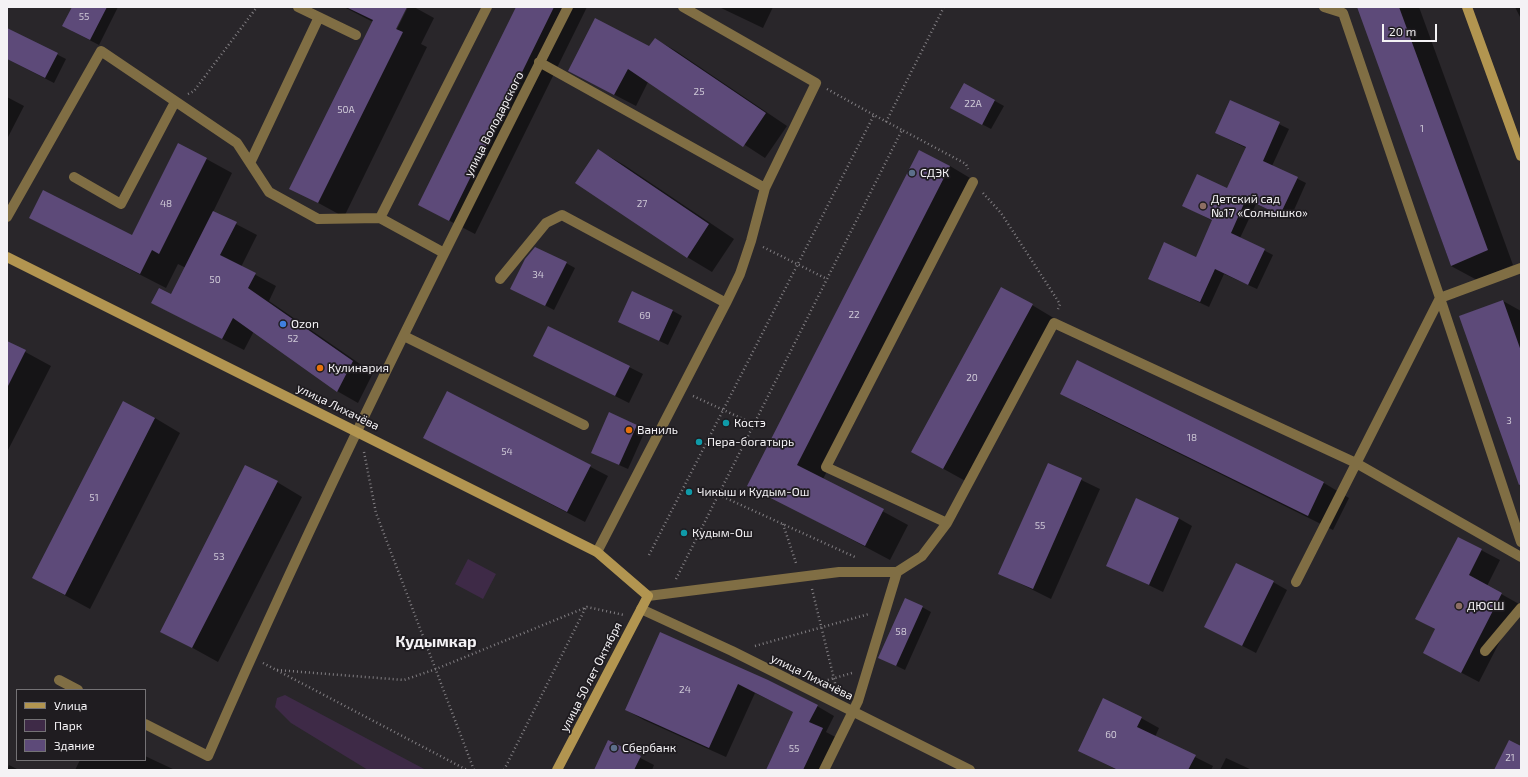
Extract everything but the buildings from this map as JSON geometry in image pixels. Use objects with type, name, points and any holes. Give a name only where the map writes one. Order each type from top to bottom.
[{"type":"street","points":[[298,7],[356,35]]},
{"type":"street","points":[[380,218],[487,7]]},
{"type":"street","name":"улица Володарского","points":[[146,725],[208,756],[251,657],[358,431],[444,253],[568,7]]},
{"type":"street","points":[[597,552],[682,391],[740,274],[751,241],[765,188],[816,83],[683,7]]},
{"type":"street","points":[[1324,7],[1342,10],[1521,542]]},
{"type":"street","points":[[1467,7],[1521,156]]},
{"type":"street","points":[[250,163],[320,17]]},
{"type":"street","points":[[7,217],[101,51],[237,143],[269,192],[318,219],[380,218],[444,253]]},
{"type":"street","points":[[540,62],[765,188]]},
{"type":"street","points":[[74,177],[121,204],[176,102]]},
{"type":"street","points":[[947,523],[826,467],[973,182]]},
{"type":"street","points":[[500,279],[546,223],[562,215],[726,303]]},
{"type":"street","name":"улица Лихачёва","points":[[7,257],[358,431],[597,552],[648,596]]},
{"type":"street","points":[[1296,582],[1440,298],[1521,268]]},
{"type":"street","points":[[648,596],[839,572],[897,572],[922,556],[947,523],[1054,323],[1356,463],[1521,557]]},
{"type":"street","points":[[404,336],[584,424]]},
{"type":"street","points":[[824,770],[858,701],[897,572]]},
{"type":"street","name":"улица 50 лет Октября","points":[[557,770],[648,596]]},
{"type":"street","points":[[1485,651],[1521,608]]},
{"type":"street","name":"улица Лихачёва","points":[[639,613],[732,651],[970,770]]},
{"type":"street","points":[[59,680],[76,689]]},
{"type":"path","points":[[176,102],[194,90],[257,7]]},
{"type":"path","points":[[886,122],[944,7]]},
{"type":"path","points":[[816,83],[874,116],[966,164],[973,182],[1001,213],[1060,304],[1054,323]]},
{"type":"path","points":[[649,555],[874,116]]},
{"type":"path","points":[[669,594],[902,130]]},
{"type":"path","points":[[751,241],[827,279]]},
{"type":"path","points":[[682,391],[754,424]]},
{"type":"path","points":[[358,431],[366,457],[376,513],[474,770]]},
{"type":"path","points":[[719,494],[862,560]]},
{"type":"path","points":[[783,524],[800,576],[812,590],[841,705]]},
{"type":"path","points":[[277,670],[404,680],[436,669],[587,607],[639,613]]},
{"type":"path","points":[[504,770],[587,607]]},
{"type":"path","points":[[732,651],[885,610]]},
{"type":"path","points":[[251,657],[466,770]]},
{"type":"path","points":[[804,687],[867,669]]},
{"type":"green space","points":[[468,559],[496,574],[483,599],[455,584]]},
{"type":"green space","points":[[285,695],[426,770],[368,770],[291,723],[275,707],[277,698]]},
{"type":"place","name":"СДЭК","points":[[912,173]]},
{"type":"place","name":"Детский сад №17 «Солнышко»","points":[[1203,206]]},
{"type":"place","name":"Ozon","points":[[283,324]]},
{"type":"place","name":"Кулинария","points":[[320,368]]},
{"type":"place","name":"Костэ","points":[[726,423]]},
{"type":"place","name":"Ваниль","points":[[629,430]]},
{"type":"place","name":"Пера-богатырь","points":[[699,442]]},
{"type":"place","name":"Чикыш и Кудым-Ош","points":[[689,492]]},
{"type":"place","name":"Кудым-Ош","points":[[684,533]]},
{"type":"place","name":"ДЮСШ","points":[[1459,606]]},
{"type":"place","name":"Сбербанк","points":[[614,748]]},
{"type":"district","name":"Кудымкар","points":[[436,642]]}]
